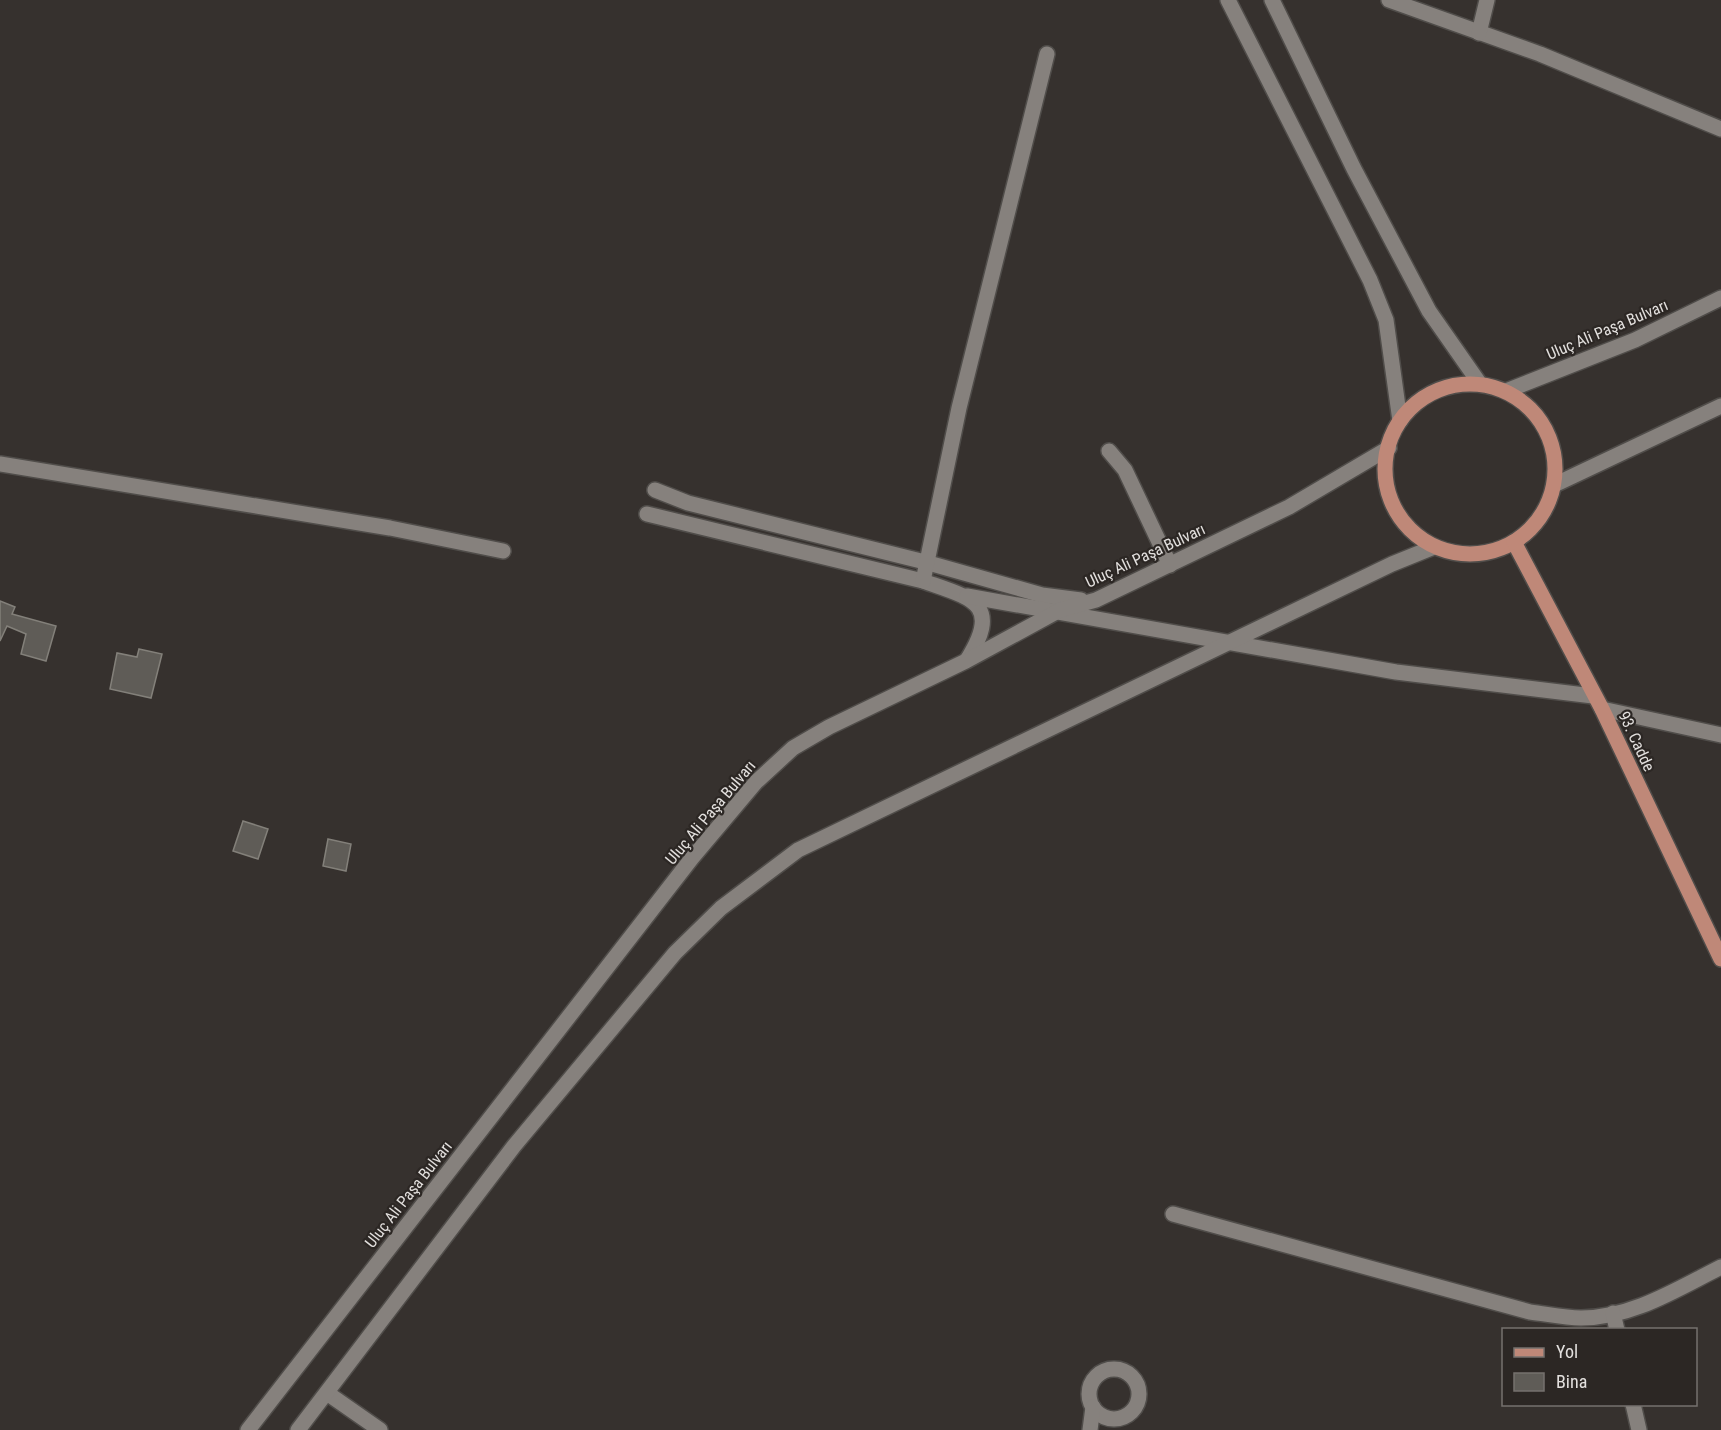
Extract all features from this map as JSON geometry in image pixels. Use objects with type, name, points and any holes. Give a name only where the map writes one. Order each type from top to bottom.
[{"type":"main road","points":[[1480,384],[1506,392],[1528,407],[1546,430],[1555,457],[1554,486],[1544,512],[1536,524],[1502,549],[1475,555],[1434,547],[1412,532],[1390,498],[1385,472],[1389,448],[1400,421],[1418,402],[1429,395],[1454,386],[1480,384]]},
{"type":"main road","name":"93. Cadde","points":[[1514,542],[1598,703],[1721,959]]},
{"type":"street","points":[[1228,0],[1370,280],[1386,320],[1400,421]]},
{"type":"street","points":[[1272,0],[1354,169],[1428,311],[1480,384]]},
{"type":"street","points":[[1389,0],[1540,54],[1721,129]]},
{"type":"street","points":[[1479,33],[1487,0]]},
{"type":"street","points":[[923,581],[965,385],[1047,54]]},
{"type":"street","name":"Uluç Ali Paşa Bulvarı","points":[[1506,392],[1635,340],[1721,298]]},
{"type":"street","points":[[1554,486],[1721,406]]},
{"type":"street","name":"Uluç Ali Paşa Bulvarı","points":[[248,1430],[692,858],[756,782],[793,748],[829,727],[966,661],[1060,610],[1096,600],[1289,507],[1389,448]]},
{"type":"street","points":[[1109,451],[1125,470],[1170,565]]},
{"type":"street","points":[[0,464],[390,528],[503,551]]},
{"type":"street","points":[[655,490],[688,503],[926,562],[1042,595],[1068,600],[1096,600]]},
{"type":"street","points":[[646,514],[923,581],[967,596],[1060,610],[1396,672],[1598,703],[1721,735]]},
{"type":"street","points":[[298,1430],[514,1146],[675,953],[721,908],[798,850],[1392,564],[1434,547]]},
{"type":"street","points":[[966,661],[982,632],[978,605],[967,596]]},
{"type":"street","points":[[1173,1214],[1530,1312],[1582,1318],[1613,1313],[1655,1300],[1721,1267]]},
{"type":"street","points":[[1613,1313],[1617,1328]]},
{"type":"street","points":[[1090,1430],[1093,1407],[1089,1392],[1094,1378],[1108,1369],[1125,1370],[1137,1382],[1139,1398],[1137,1406],[1121,1423],[1118,1419],[1104,1417],[1093,1407]]},
{"type":"street","points":[[327,1393],[380,1430]]},
{"type":"street","points":[[1633,1406],[1639,1430]]},
{"type":"building","points":[[0,601],[15,607],[12,614],[56,626],[46,661],[21,654],[26,634],[7,626],[0,641]]},
{"type":"building","points":[[139,649],[162,654],[151,698],[110,689],[117,653],[137,657]]},
{"type":"building","points":[[243,821],[268,829],[258,859],[233,851]]},
{"type":"building","points":[[328,839],[351,844],[346,871],[323,866]]}]
